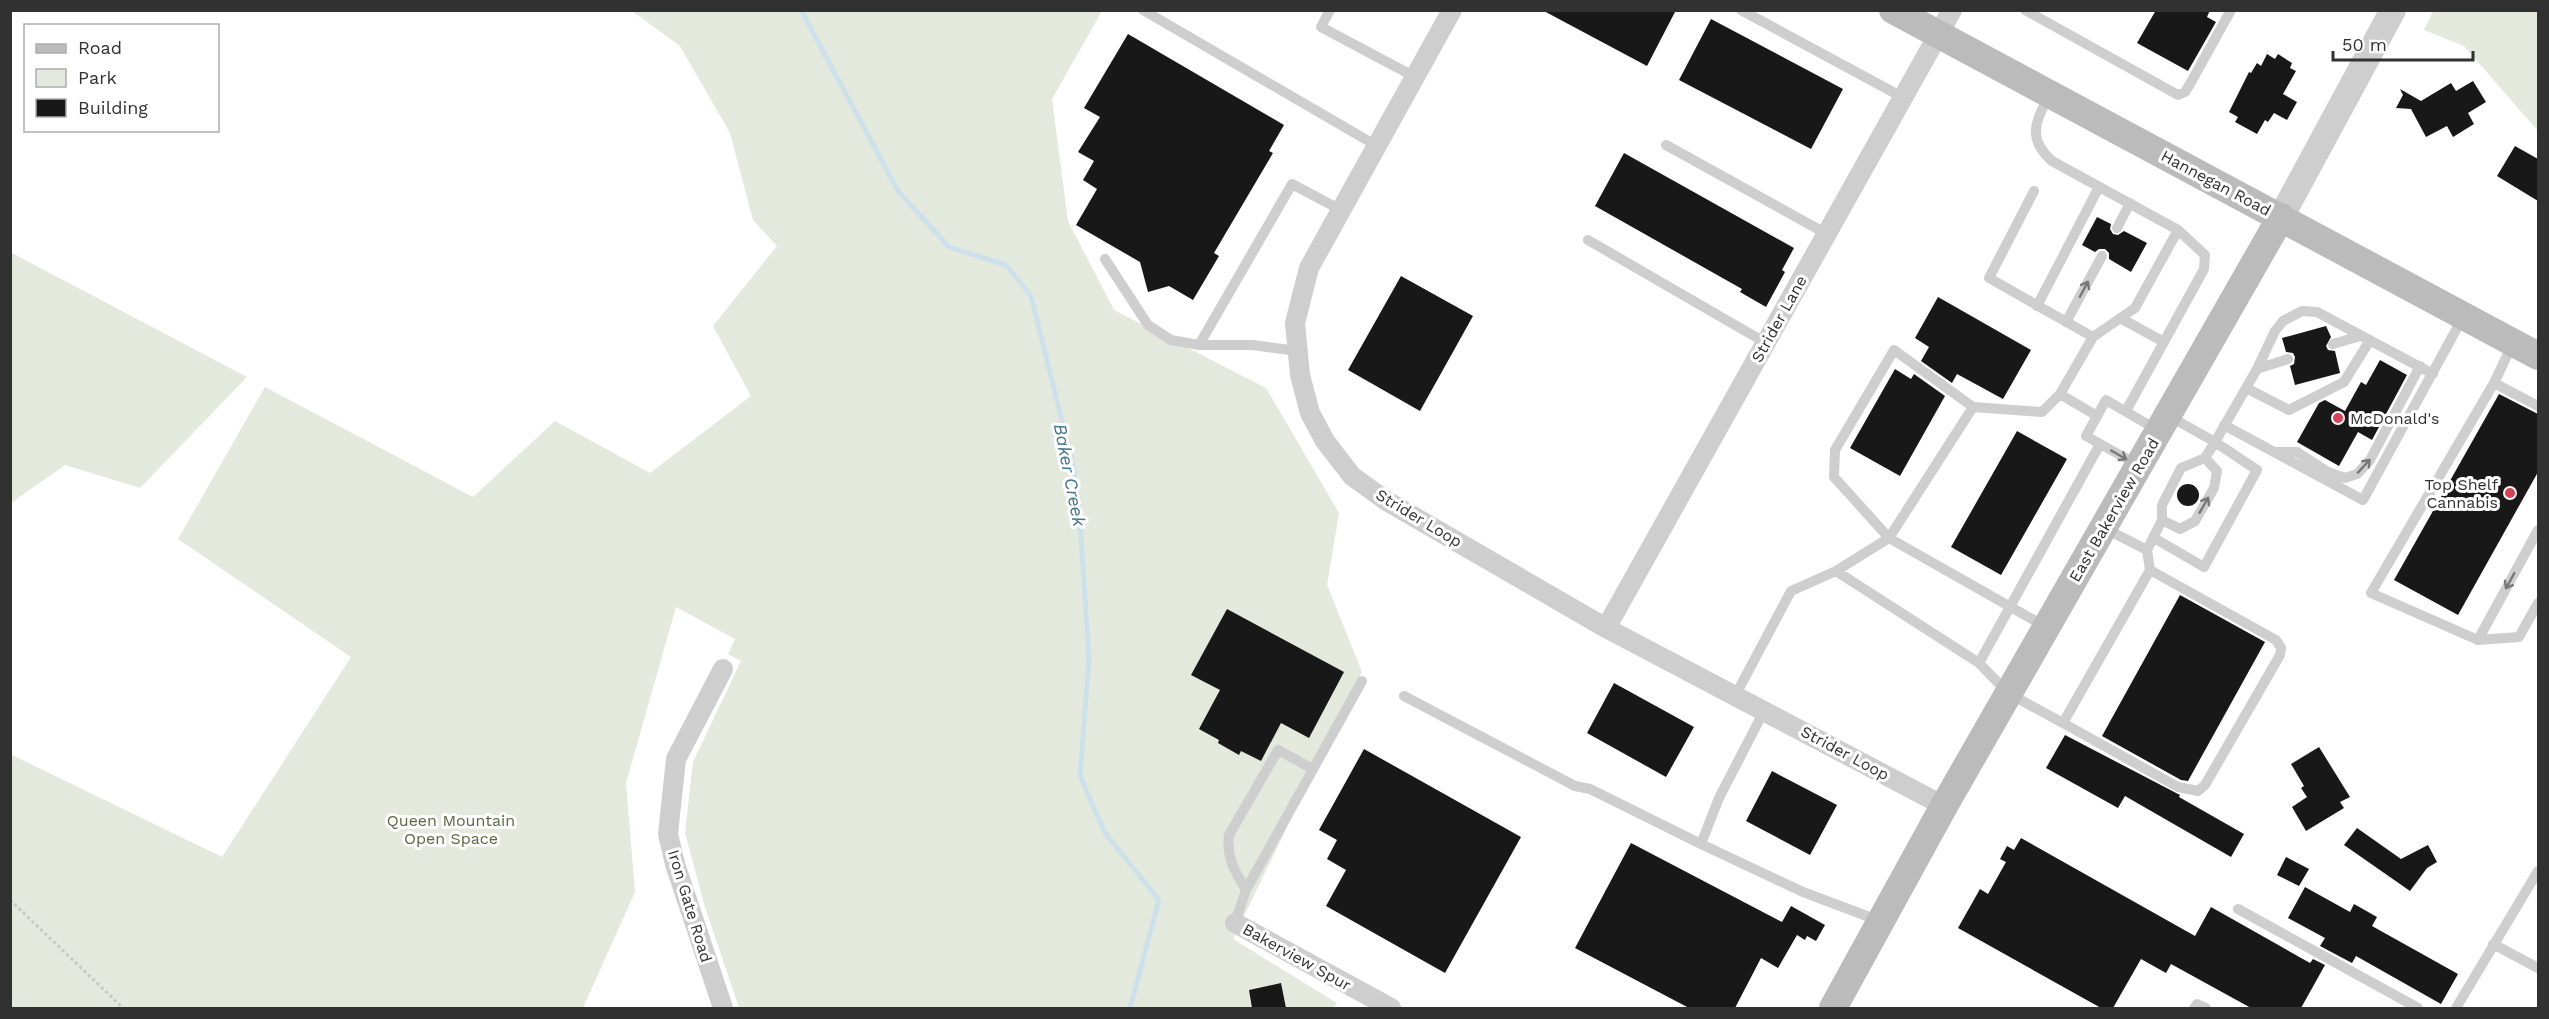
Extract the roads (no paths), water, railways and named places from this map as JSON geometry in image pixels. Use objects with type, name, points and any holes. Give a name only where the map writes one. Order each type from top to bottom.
[{"type":"main road","name":"Hannegan Road","points":[[1893,10],[1946,22],[2050,94],[2538,357]]},
{"type":"main road","name":"East Bakerview Road","points":[[1833,1008],[2008,693],[2281,217]]},
{"type":"street","name":"Strider Loop","points":[[1452,10],[1309,268],[1295,323],[1297,351],[1300,375],[1310,413],[1325,441],[1352,476],[1385,500],[1606,628],[1944,806]]},
{"type":"street","name":"East Bakerview Road","points":[[2281,217],[2392,10]]},
{"type":"street","name":"Strider Lane","points":[[1606,628],[1946,22]]},
{"type":"street","name":"Iron Gate Road","points":[[723,669],[676,759],[668,834],[675,864],[723,1008]]},
{"type":"street","name":"Bakerview Spur","points":[[1235,923],[1391,1008]]},
{"type":"lane","points":[[1143,10],[1377,146]]},
{"type":"lane","points":[[1330,10],[1321,27],[1415,77]]},
{"type":"lane","points":[[1741,10],[1904,98]]},
{"type":"lane","points":[[2025,10],[2178,95],[2185,92],[2190,84],[2231,10]]},
{"type":"lane","points":[[2050,94],[2036,120],[2038,144],[2052,161],[2178,230],[2205,255],[2204,269],[2126,411]]},
{"type":"lane","points":[[1666,145],[1827,234]]},
{"type":"lane","points":[[1199,345],[1292,184],[1341,210]]},
{"type":"lane","points":[[2037,306],[2099,187]]},
{"type":"lane","points":[[2034,191],[1989,278],[2093,337]]},
{"type":"lane","points":[[2117,228],[2130,203]]},
{"type":"lane","points":[[2046,627],[1889,538],[1834,477],[1835,450],[1894,350],[1973,407],[2042,412],[2060,394],[2093,337],[2135,308],[2178,230]]},
{"type":"lane","points":[[1588,240],[1766,343]]},
{"type":"lane","points":[[2066,322],[2102,256]]},
{"type":"lane","points":[[1105,259],[1148,325],[1171,340],[1199,345],[1252,345],[1297,351]]},
{"type":"lane","points":[[2063,723],[2150,570],[2147,550],[2162,520],[2163,504],[2181,468],[2205,458],[2257,369],[2275,331],[2283,321],[2302,310],[2317,312],[2433,374]]},
{"type":"lane","points":[[2224,425],[2363,500],[2464,316]]},
{"type":"lane","points":[[2120,318],[2164,342]]},
{"type":"lane","points":[[2333,345],[2365,338]]},
{"type":"lane","points":[[2246,388],[2289,410],[2344,381],[2365,338]]},
{"type":"lane","points":[[2514,343],[2494,382],[2371,593],[2478,640],[2519,638],[2538,603]]},
{"type":"lane","points":[[2257,369],[2288,359]]},
{"type":"lane","points":[[2274,452],[2297,452],[2328,472],[2345,478],[2356,474],[2370,460],[2420,366]]},
{"type":"lane","points":[[2494,382],[2538,406]]},
{"type":"lane","points":[[2060,394],[2097,416]]},
{"type":"lane","points":[[2139,466],[2086,436],[2106,400],[2126,411],[2215,442],[2257,470],[2204,567],[2154,538]]},
{"type":"lane","points":[[1735,696],[1791,591],[1836,571],[1889,538],[1973,407]]},
{"type":"lane","points":[[1979,663],[2100,444]]},
{"type":"lane","points":[[2162,520],[2181,529],[2195,521],[2214,488],[2217,471],[2205,458]]},
{"type":"lane","points":[[2103,528],[2147,550]]},
{"type":"lane","points":[[2478,640],[2538,530]]},
{"type":"lane","points":[[1836,571],[1979,663],[2008,693],[2178,787],[2198,791],[2205,784],[2280,655],[2281,648],[2276,640],[2150,570]]},
{"type":"lane","points":[[1235,923],[1246,890],[1362,681]]},
{"type":"lane","points":[[1404,696],[1575,786],[1590,789],[1803,892],[1880,921]]},
{"type":"lane","points":[[1701,844],[1719,798],[1764,711]]},
{"type":"lane","points":[[1246,890],[1233,869],[1228,846],[1229,835],[1278,750],[1313,769]]},
{"type":"lane","points":[[2456,1008],[2538,871]]},
{"type":"lane","points":[[2238,909],[2418,1008]]},
{"type":"lane","points":[[2493,944],[2538,968]]},
{"type":"lane","points":[[2194,1008],[2197,1004],[2206,1008]]},
{"type":"waterway","name":"Baker Creek","points":[[801,10],[898,191],[949,247],[1006,265],[1031,296],[1074,470],[1079,506],[1089,658],[1080,776],[1105,833],[1159,900],[1130,1008]]},
{"type":"place","name":"McDonald's","points":[[2338,418]]},
{"type":"place","name":"Top Shelf Cannabis","points":[[2510,493]]},
{"type":"park label","name":"Queen Mountain Open Space","points":[[451,829]]}]
